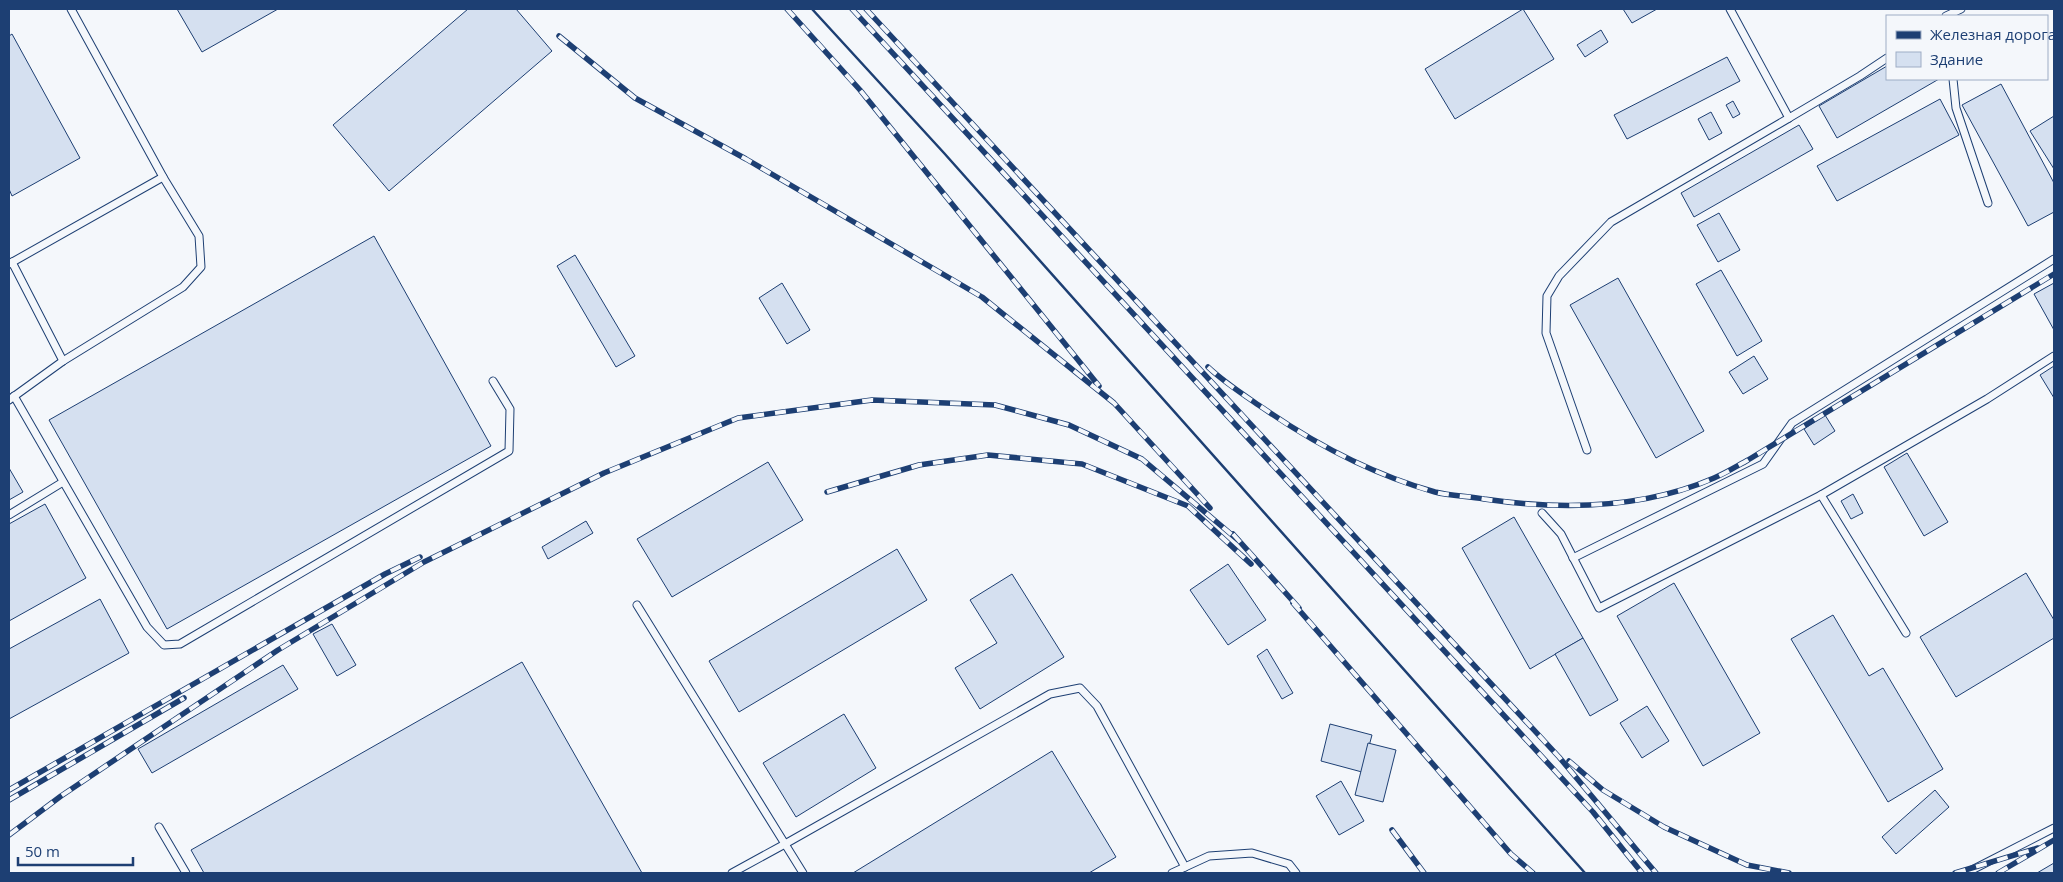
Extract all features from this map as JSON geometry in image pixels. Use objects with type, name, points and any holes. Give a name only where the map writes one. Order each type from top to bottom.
[{"type":"lane","points":[[71,9],[163,177],[199,236],[201,266],[183,287],[63,361],[12,398],[64,482],[147,627],[164,645],[180,644],[509,451],[510,409],[493,381]]},
{"type":"lane","points":[[1730,9],[1789,118]]},
{"type":"lane","points":[[1948,15],[1962,9]]},
{"type":"lane","points":[[1587,450],[1546,333],[1547,296],[1559,276],[1611,222],[1860,76],[1886,59]]},
{"type":"lane","points":[[1953,80],[1956,108],[1988,204]]},
{"type":"lane","points":[[63,361],[10,263],[163,177]]},
{"type":"lane","points":[[1572,558],[1763,464],[1792,423],[2054,259]]},
{"type":"lane","points":[[1542,513],[1561,534],[1599,608],[1821,495],[1987,399],[2054,356]]},
{"type":"lane","points":[[9,515],[64,482]]},
{"type":"lane","points":[[1821,495],[1906,633]]},
{"type":"lane","points":[[637,605],[803,873]]},
{"type":"lane","points":[[732,873],[1050,694],[1080,688],[1096,706],[1185,867]]},
{"type":"lane","points":[[159,827],[186,873]]},
{"type":"lane","points":[[1966,873],[2054,828]]},
{"type":"lane","points":[[1172,873],[1209,856],[1252,853],[1289,864],[1296,873]]},
{"type":"building","points":[[177,9],[278,9],[202,52]]},
{"type":"building","points":[[468,9],[516,9],[552,51],[389,191],[333,125]]},
{"type":"building","points":[[1523,9],[1554,59],[1455,119],[1425,69]]},
{"type":"building","points":[[1623,9],[1657,9],[1632,23]]},
{"type":"building","points":[[1601,30],[1608,42],[1585,57],[1577,45]]},
{"type":"building","points":[[12,34],[80,158],[12,196],[9,189],[9,36]]},
{"type":"building","points":[[1727,57],[1740,81],[1627,139],[1614,115]]},
{"type":"building","points":[[1886,67],[1886,80],[1937,80],[1837,138],[1819,106]]},
{"type":"building","points":[[2001,84],[2054,183],[2054,212],[2028,226],[1962,105]]},
{"type":"building","points":[[1940,99],[1959,135],[1837,201],[1817,166]]},
{"type":"building","points":[[1733,101],[1740,114],[1733,118],[1726,105]]},
{"type":"building","points":[[1711,112],[1722,133],[1709,140],[1698,119]]},
{"type":"building","points":[[2054,116],[2054,169],[2030,131]]},
{"type":"building","points":[[1799,125],[1813,149],[1694,217],[1681,193]]},
{"type":"building","points":[[1719,213],[1740,250],[1718,262],[1697,225]]},
{"type":"building","points":[[374,236],[491,446],[167,629],[49,420]]},
{"type":"building","points":[[575,255],[635,356],[616,367],[557,266]]},
{"type":"building","points":[[1721,270],[1762,341],[1737,356],[1696,284]]},
{"type":"building","points":[[1618,278],[1704,431],[1656,458],[1570,305]]},
{"type":"building","points":[[782,283],[810,330],[787,344],[759,298]]},
{"type":"building","points":[[2054,283],[2054,330],[2034,294]]},
{"type":"building","points":[[1754,356],[1768,379],[1743,394],[1729,372]]},
{"type":"building","points":[[2054,366],[2054,398],[2040,375]]},
{"type":"building","points":[[1825,415],[1835,431],[1814,445],[1804,429]]},
{"type":"building","points":[[1907,453],[1948,522],[1924,536],[1884,467]]},
{"type":"building","points":[[768,462],[803,520],[672,597],[637,539]]},
{"type":"building","points":[[9,468],[23,492],[9,500]]},
{"type":"building","points":[[1853,494],[1863,513],[1851,519],[1841,501]]},
{"type":"building","points":[[45,504],[86,578],[9,621],[9,524]]},
{"type":"building","points":[[1514,517],[1583,638],[1530,669],[1462,548]]},
{"type":"building","points":[[586,521],[593,533],[548,559],[542,547]]},
{"type":"building","points":[[897,549],[927,600],[739,712],[709,661]]},
{"type":"building","points":[[1228,564],[1266,620],[1228,645],[1190,590]]},
{"type":"building","points":[[2026,573],[2054,620],[2054,638],[1956,697],[1920,637]]},
{"type":"building","points":[[1012,574],[1064,657],[980,709],[955,668],[997,643],[970,600]]},
{"type":"building","points":[[1674,583],[1760,733],[1703,766],[1617,616]]},
{"type":"building","points":[[100,599],[129,653],[9,719],[9,649]]},
{"type":"building","points":[[1833,615],[1869,676],[1883,668],[1943,769],[1888,802],[1791,639]]},
{"type":"building","points":[[332,624],[356,665],[337,676],[313,634]]},
{"type":"building","points":[[1583,638],[1618,700],[1590,716],[1555,654]]},
{"type":"building","points":[[1267,649],[1293,693],[1282,699],[1257,656]]},
{"type":"building","points":[[522,662],[642,873],[204,873],[191,850]]},
{"type":"building","points":[[283,665],[298,689],[152,773],[138,749]]},
{"type":"building","points":[[1647,706],[1669,741],[1642,758],[1620,723]]},
{"type":"building","points":[[844,714],[876,768],[796,817],[763,763]]},
{"type":"building","points":[[1330,724],[1372,735],[1362,772],[1321,761]]},
{"type":"building","points":[[1368,743],[1396,750],[1383,802],[1355,795]]},
{"type":"building","points":[[1052,751],[1116,857],[1089,873],[853,873]]},
{"type":"building","points":[[1341,781],[1364,821],[1339,835],[1316,796]]},
{"type":"building","points":[[1935,790],[1949,807],[1896,854],[1882,837]]},
{"type":"building","points":[[2054,863],[2054,873],[2037,873]]},
{"type":"railway","points":[[787,9],[860,90],[1099,386]]},
{"type":"railway","points":[[852,9],[1593,812],[1642,873]]},
{"type":"railway","points":[[866,9],[1559,757],[1656,873]]},
{"type":"railway","points":[[559,36],[635,98],[746,159],[982,297],[1114,403],[1210,508]]},
{"type":"railway","points":[[1208,367],[1242,394],[1303,434],[1367,467],[1412,485],[1435,492],[1513,503],[1571,505],[1630,501],[1659,496],[1687,488],[1727,472],[2054,274]]},
{"type":"railway","points":[[9,835],[61,796],[278,650],[424,562],[604,473],[738,418],[872,400],[995,405],[1069,425],[1142,459],[1238,540]]},
{"type":"railway","points":[[827,492],[919,465],[988,455],[1082,464],[1188,506],[1251,564]]},
{"type":"railway","points":[[1233,534],[1299,608]]},
{"type":"railway","points":[[9,790],[385,574],[420,557]]},
{"type":"railway","points":[[1293,603],[1511,854],[1533,873]]},
{"type":"railway","points":[[9,800],[184,698]]},
{"type":"railway","points":[[1569,761],[1603,790],[1664,827],[1747,865],[1789,873]]},
{"type":"railway","points":[[1392,830],[1424,873]]},
{"type":"railway","points":[[1998,873],[2054,840]]},
{"type":"railway","points":[[1955,873],[2038,848]]},
{"type":"wall","points":[[812,9],[944,153],[1585,873]]}]
